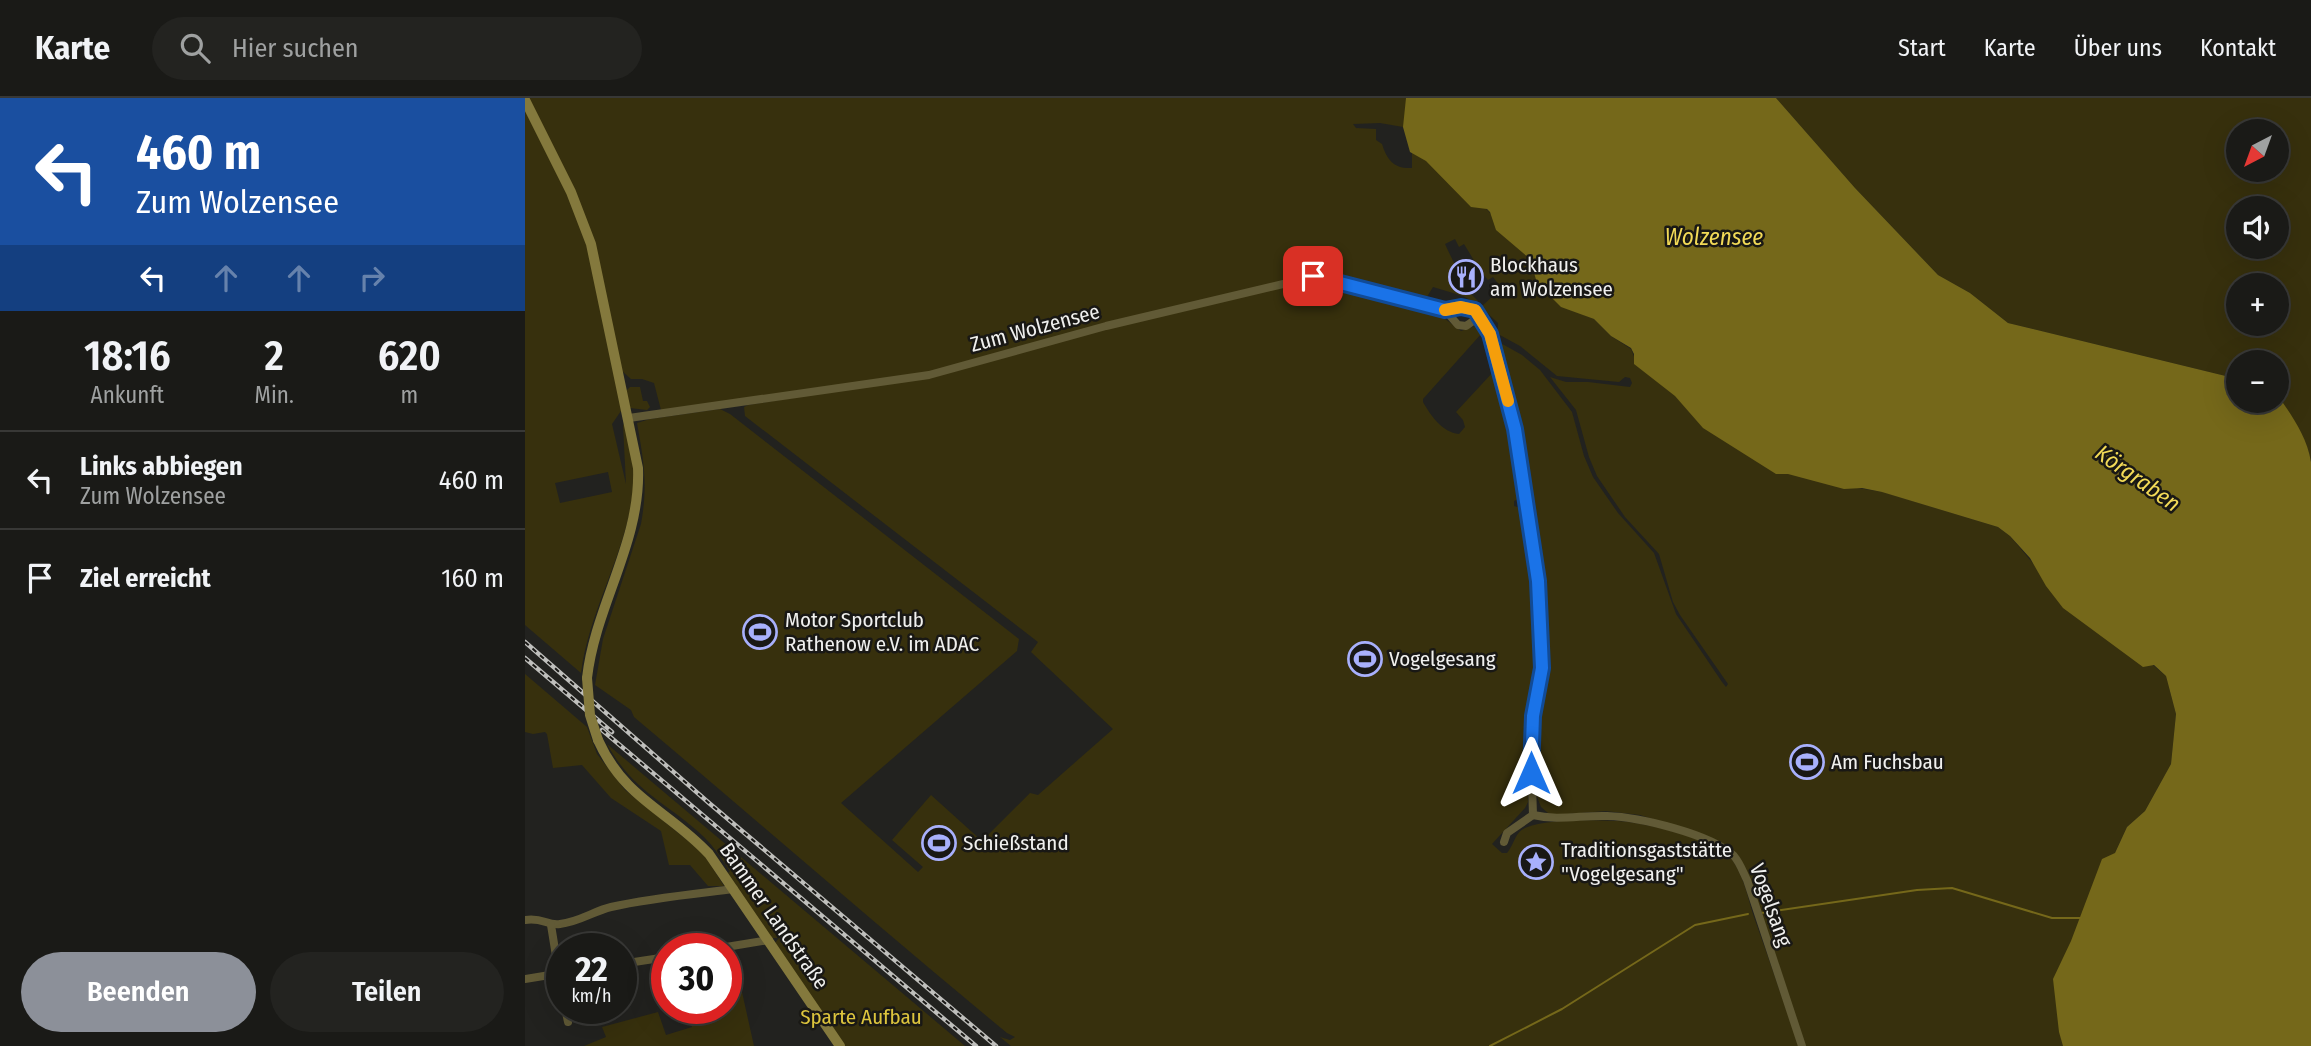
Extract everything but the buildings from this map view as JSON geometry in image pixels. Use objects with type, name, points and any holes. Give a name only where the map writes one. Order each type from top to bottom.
[{"type":"main road","name":"Bammer Landstraße","points":[[525,100],[571,192],[591,244],[638,468],[637,506],[592,649],[587,678],[590,715],[598,740],[614,769],[632,791],[698,842],[734,889],[840,1046]]},
{"type":"street","name":"Zum Wolzensee","points":[[628,418],[929,375],[1106,326],[1313,276],[1445,310],[1461,307],[1475,310],[1479,317],[1466,326],[1458,325],[1445,310]]},
{"type":"street","points":[[1479,317],[1490,334],[1515,429],[1538,581],[1542,668],[1531,740],[1533,815],[1507,833],[1504,842]]},
{"type":"street","name":"Vogelsang","points":[[1533,815],[1548,819],[1607,816],[1641,819],[1698,837],[1734,856],[1747,880],[1802,1046]]},
{"type":"street","points":[[551,925],[578,921],[607,908],[635,902],[734,889]]},
{"type":"street","points":[[525,919],[546,920],[551,925],[552,933]]},
{"type":"street","points":[[742,944],[769,940]]},
{"type":"street","points":[[525,979],[546,976]]},
{"type":"green space","points":[[528,98],[1414,98],[1405,131],[1403,127],[1380,123],[1353,124],[1356,128],[1376,129],[1376,140],[1382,144],[1386,155],[1396,165],[1412,168],[1412,153],[1423,152],[1468,189],[1584,315],[1594,319],[1611,336],[1631,349],[1635,359],[1657,367],[1704,428],[1852,487],[1883,492],[1998,527],[2010,536],[2036,567],[2166,676],[2176,714],[2171,764],[2145,811],[2127,827],[2115,853],[2076,1046],[1805,1046],[1742,863],[1702,835],[1640,815],[1606,811],[1555,815],[1541,807],[1536,794],[1535,755],[1546,674],[1546,601],[1537,531],[1518,425],[1497,341],[1522,355],[1540,370],[1572,412],[1584,456],[1593,477],[1618,513],[1654,553],[1676,614],[1722,682],[1726,687],[1728,684],[1673,602],[1659,554],[1625,517],[1597,476],[1576,410],[1550,377],[1566,382],[1630,387],[1630,378],[1625,377],[1619,382],[1557,376],[1520,346],[1498,334],[1498,323],[1481,307],[1493,296],[1490,292],[1499,285],[1493,277],[1488,280],[1481,272],[1464,244],[1459,247],[1455,239],[1445,244],[1462,280],[1460,283],[1478,301],[1476,303],[1433,287],[1421,302],[1311,274],[929,373],[661,410],[654,383],[631,379],[622,371],[594,242]]},
{"type":"green space","points":[[1776,98],[2311,98],[2311,462],[2305,443],[2287,413],[2289,350],[2226,350],[2226,376],[2008,323],[1970,293],[1938,275],[1855,188]]},
{"type":"green space","points":[[525,108],[568,195],[586,240],[623,408],[612,424],[626,484],[625,424],[634,484],[623,539],[591,627],[581,673],[525,625]],"holes":[[[608,472],[612,492],[560,503],[555,483]]]},
{"type":"green space","points":[[1312,279],[1436,312],[1461,331],[1475,326],[1482,333],[1423,402],[1442,427],[1459,434],[1465,427],[1456,412],[1494,371],[1511,429],[1522,497],[1514,501],[1514,506],[1524,509],[1535,581],[1539,637],[1536,680],[1527,729],[1528,802],[1492,844],[1502,853],[1507,853],[1519,832],[1534,825],[1569,821],[1615,821],[1679,833],[1725,853],[1733,861],[1743,882],[1799,1046],[1011,1046],[1000,1037],[1010,1040],[1015,1037],[960,994],[634,717],[631,710],[595,685],[603,639],[641,524],[644,474],[637,423],[720,409],[730,414],[1019,639],[1017,651],[841,803],[918,872],[923,867],[892,840],[931,795],[982,841],[1030,793],[1038,795],[1113,729],[1031,652],[1038,642],[745,416],[744,407],[931,376],[1111,327]]},
{"type":"green space","points":[[630,387],[640,387],[643,401],[647,401],[650,407],[647,410],[630,408],[626,391]]},
{"type":"green space","points":[[525,674],[587,727],[597,754],[625,790],[703,853],[724,886],[708,886],[690,865],[669,865],[661,831],[611,798],[582,765],[553,768],[547,734],[525,732]]},
{"type":"green space","name":"Sparte Aufbau","points":[[607,744],[965,1046],[844,1046],[775,943],[779,938],[771,938],[715,849],[690,825],[640,786],[617,761]]},
{"type":"green space","points":[[742,992],[754,1046],[584,1046],[606,1037],[602,1027],[637,1024],[637,1018],[651,1014],[651,1024],[662,1024],[666,1035],[692,1027],[691,1024],[742,1024]]},
{"type":"water","name":"Wolzensee","points":[[1406,98],[1776,98],[1855,188],[1938,275],[1970,293],[2008,323],[2226,376],[2226,413],[2289,412],[2302,435],[2311,462],[2311,1046],[2063,1046],[2053,979],[2071,941],[2102,859],[2115,853],[2127,827],[2145,811],[2171,764],[2176,714],[2166,676],[2154,665],[2143,667],[2063,608],[2030,558],[1998,527],[1882,492],[1862,488],[1844,489],[1788,474],[1776,474],[1703,428],[1675,396],[1634,364],[1631,348],[1611,336],[1594,319],[1561,307],[1537,283],[1530,259],[1496,230],[1490,212],[1487,209],[1471,207],[1426,161],[1410,152],[1403,127]]},
{"type":"waterway","points":[[1761,913],[1917,890],[1952,888],[2052,918],[2082,918]]},
{"type":"waterway","points":[[1490,1046],[1562,1009],[1695,925],[1748,914]]},
{"type":"railway","points":[[525,642],[709,803],[996,1046]]},
{"type":"railway","points":[[525,658],[612,732]]},
{"type":"railway","points":[[602,730],[976,1046]]},
{"type":"slow traffic","points":[[1445,310],[1461,307],[1475,310],[1490,334],[1508,401]]},
{"type":"place","name":"Blockhaus am Wolzensee","points":[[1466,277]]},
{"type":"place","name":"Motor Sportclub Rathenow e.V. im ADAC","points":[[760,632]]},
{"type":"place","name":"Vogelgesang","points":[[1365,659]]},
{"type":"place","name":"Am Fuchsbau","points":[[1807,762]]},
{"type":"place","name":"Schießstand","points":[[939,843]]},
{"type":"place","name":"Traditionsgaststätte \"Vogelgesang\"","points":[[1536,862]]},
{"type":"route","points":[[1313,276],[1445,310],[1461,307],[1475,310],[1490,334],[1515,429],[1538,581],[1542,668],[1533,716],[1531,773]]},
{"type":"water label","name":"Körgraben","points":[[2138,478]]}]
